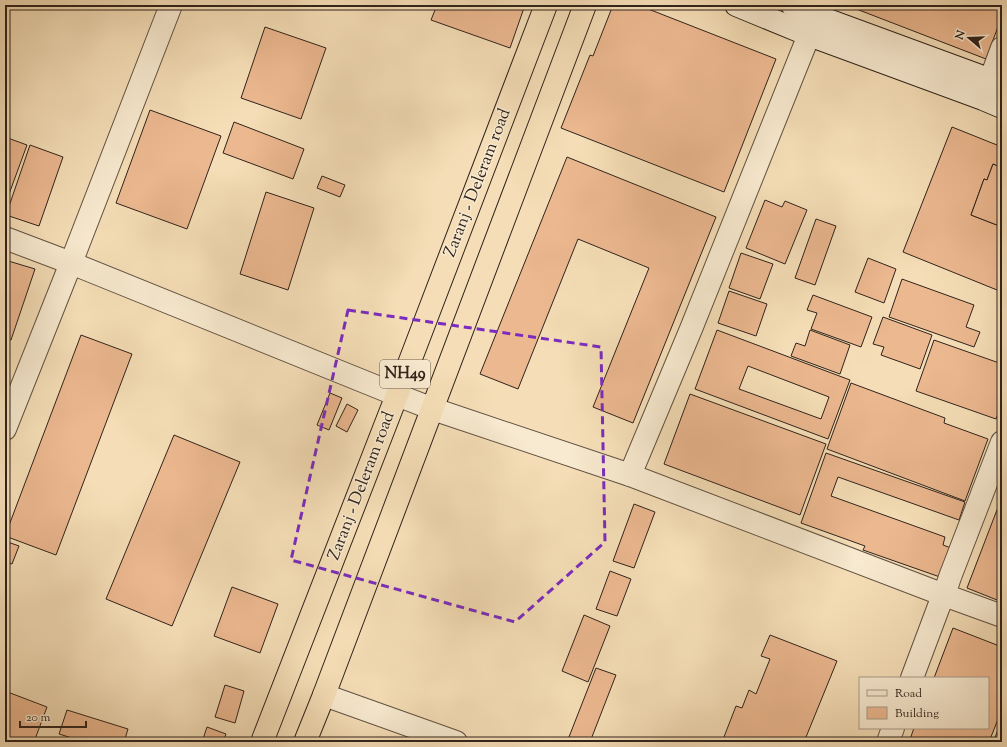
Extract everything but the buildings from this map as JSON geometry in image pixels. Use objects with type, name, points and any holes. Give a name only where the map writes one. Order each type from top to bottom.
[{"type":"highway","name":"Zaranj - Deleram road","points":[[262,742],[546,5]]},
{"type":"highway","name":"NH49","points":[[305,742],[585,5]]},
{"type":"street","points":[[5,428],[171,5]]},
{"type":"street","points":[[736,5],[816,19]]},
{"type":"street","points":[[792,5],[816,19],[994,92],[1002,48]]},
{"type":"street","points":[[630,475],[691,329],[816,19]]},
{"type":"street","points":[[5,238],[71,263],[396,395],[630,475],[1002,616]]},
{"type":"street","points":[[912,677],[1002,442]]},
{"type":"street","points":[[324,695],[456,742]]},
{"type":"street","points":[[888,742],[893,729]]},
{"type":"highlighted area","points":[[348,310],[601,347],[605,542],[515,622],[291,560]]}]
